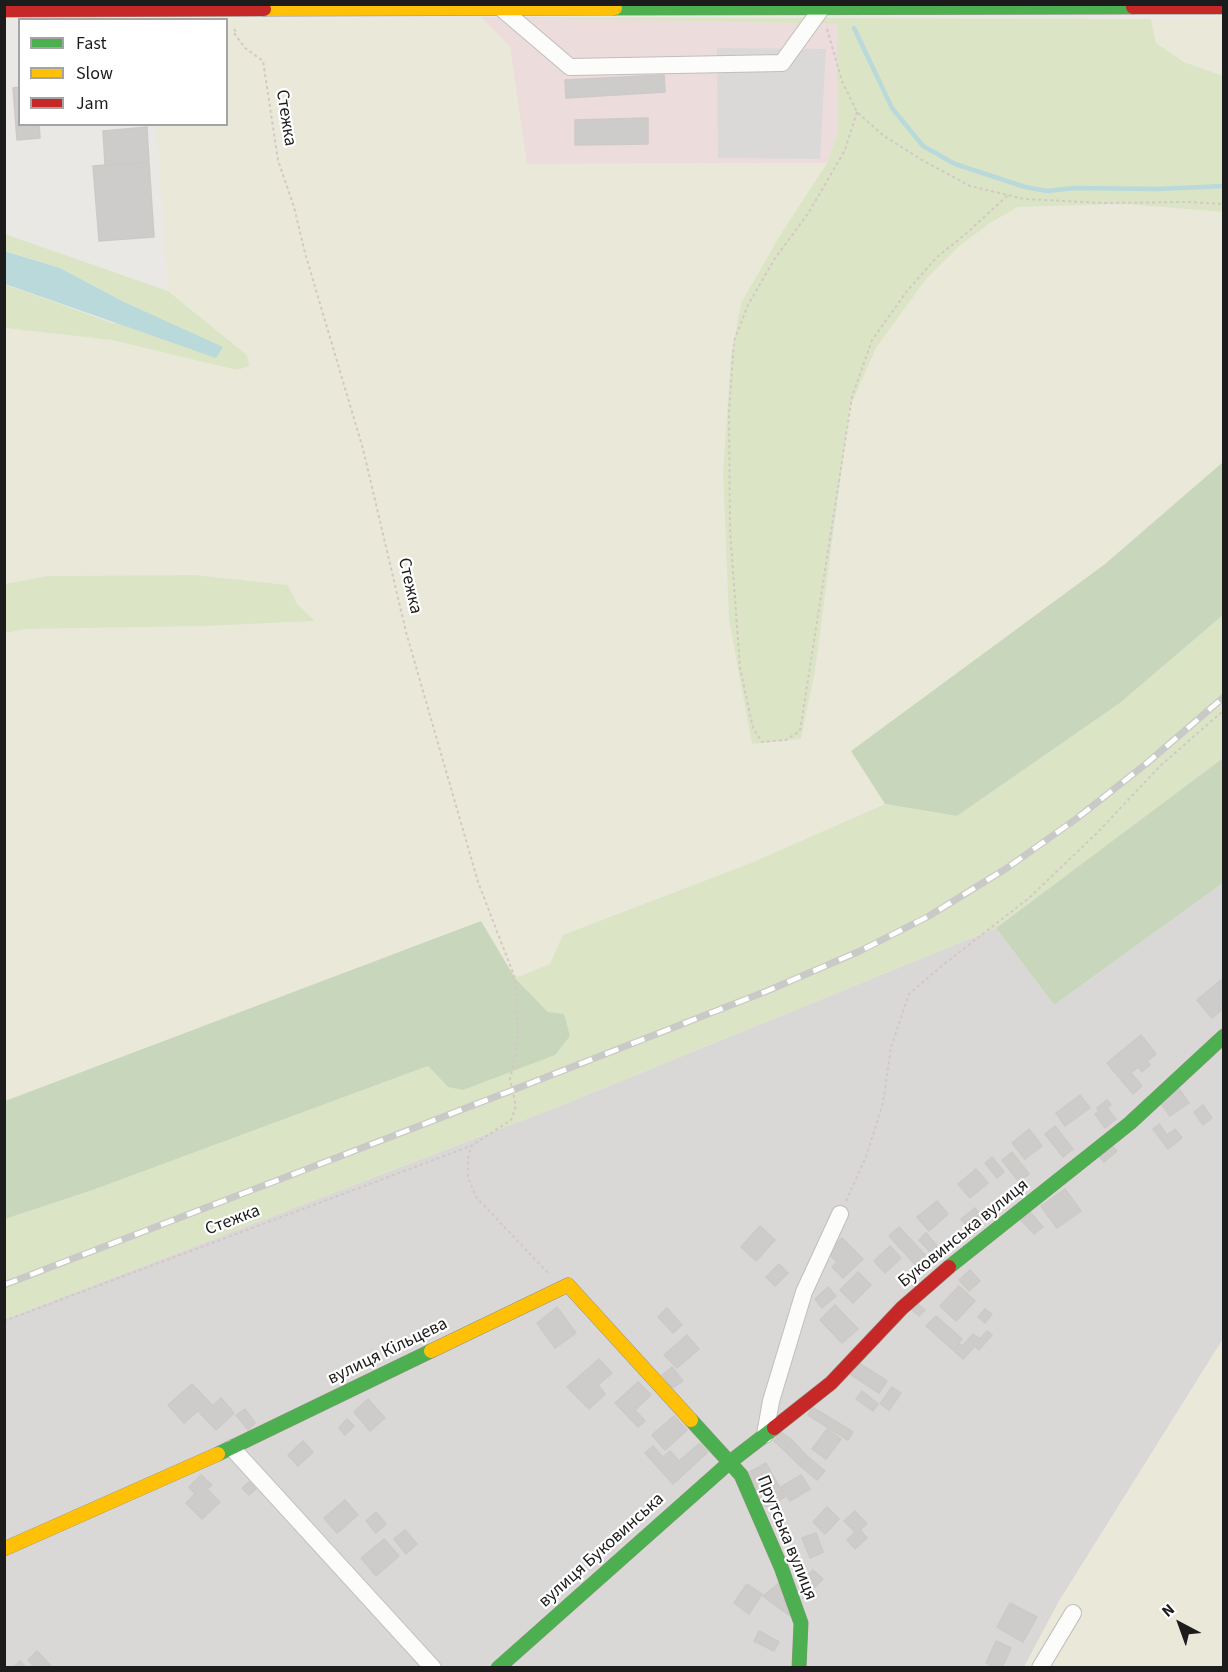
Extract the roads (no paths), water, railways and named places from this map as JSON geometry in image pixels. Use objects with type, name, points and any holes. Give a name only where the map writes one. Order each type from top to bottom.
[{"type":"street","points":[[4,10],[1224,7]]},
{"type":"street","points":[[502,9],[570,67],[783,63],[821,9]]},
{"type":"street","name":"Буковинська вулиця","points":[[730,1462],[831,1383],[902,1308],[957,1260],[1130,1123],[1224,1036]]},
{"type":"street","points":[[765,1436],[771,1401],[804,1292],[840,1214]]},
{"type":"street","name":"вулиця Кільцева","points":[[4,1549],[232,1448],[568,1285],[730,1462]]},
{"type":"street","points":[[232,1448],[433,1668]]},
{"type":"street","name":"вулиця Буковинська","points":[[498,1668],[730,1462]]},
{"type":"street","name":"Прутська вулиця","points":[[730,1462],[741,1475],[752,1497],[801,1623],[798,1668]]},
{"type":"street","points":[[1040,1668],[1073,1613]]},
{"type":"water","points":[[4,251],[60,268],[124,302],[223,347],[216,358],[5,284]]},
{"type":"waterway","points":[[854,28],[892,108],[923,146],[955,164],[1025,187],[1047,191],[1075,188],[1158,189],[1224,186]]},
{"type":"railway","points":[[4,1285],[767,991],[860,951],[929,916],[1007,868],[1076,819],[1147,763],[1224,697]]}]
